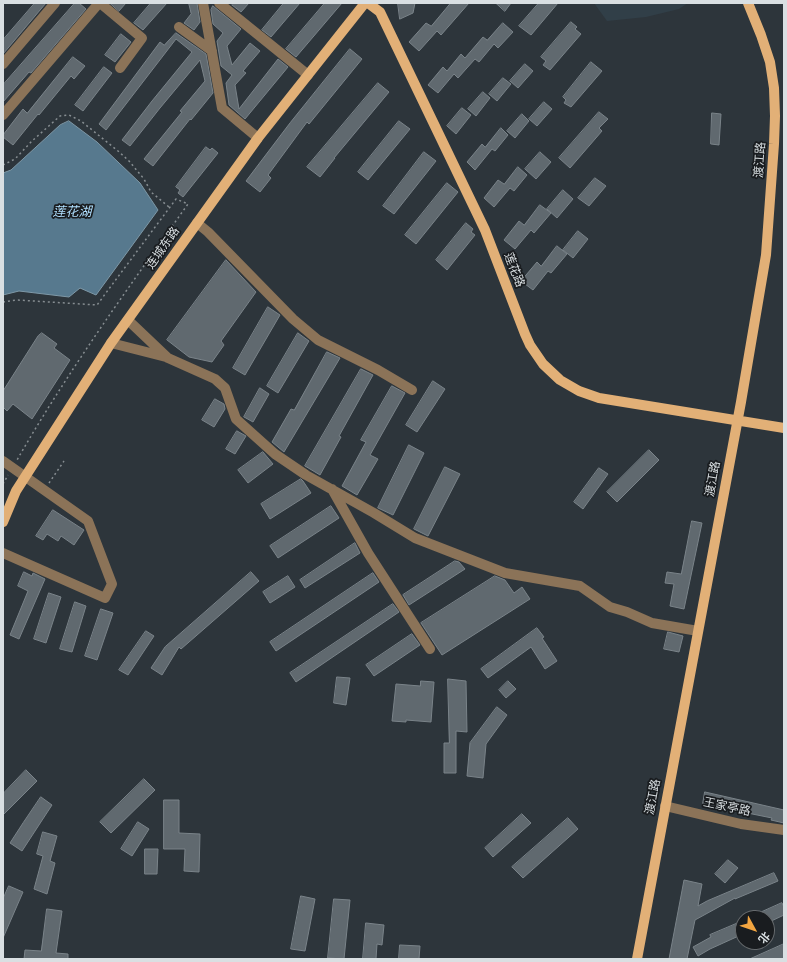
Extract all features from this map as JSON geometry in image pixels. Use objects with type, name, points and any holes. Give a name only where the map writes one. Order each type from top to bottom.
[{"type":"main road","name":"连城东路","points":[[3,522],[16,491],[111,343],[258,138],[364,3]]},
{"type":"main road","name":"莲花路","points":[[368,3],[380,12],[485,230],[524,334],[543,364],[560,380],[569,386],[599,398],[784,428]]},
{"type":"main road","name":"渡江路","points":[[637,959],[737,421],[766,255],[775,137],[774,88],[770,62],[748,3]]},
{"type":"lane","points":[[3,64],[55,3]]},
{"type":"lane","points":[[3,115],[100,3],[142,38],[120,68]]},
{"type":"lane","points":[[203,3],[222,108],[258,138]]},
{"type":"lane","points":[[219,3],[308,75]]},
{"type":"lane","points":[[179,27],[212,51]]},
{"type":"lane","points":[[197,223],[214,238],[293,319],[318,340],[378,370],[412,390]]},
{"type":"lane","points":[[128,320],[168,358]]},
{"type":"lane","points":[[111,343],[168,358],[215,379],[225,388],[236,419],[275,454],[306,474],[427,544],[505,573],[580,586],[610,607],[652,623],[698,631]]},
{"type":"lane","points":[[3,461],[88,521],[112,584],[105,598],[3,553]]},
{"type":"lane","points":[[332,489],[368,553],[430,649]]},
{"type":"lane","name":"王家亭路","points":[[665,806],[741,824],[784,830]]},
{"type":"path","points":[[3,165],[15,159],[32,141],[60,116],[69,115],[81,121],[124,156],[144,179],[152,192],[169,207]]},
{"type":"path","points":[[3,302],[22,300],[97,305],[176,199],[188,204],[61,386],[15,464]]},
{"type":"path","points":[[42,488],[64,461]]},
{"type":"path","points":[[3,484],[8,475]]},
{"type":"shaded area","points":[[594,3],[688,3],[679,9],[646,17],[607,21]]},
{"type":"water","name":"莲花湖","points":[[69,121],[97,142],[140,183],[158,210],[96,295],[80,288],[69,297],[19,291],[3,295],[3,173],[11,170],[60,125]]},
{"type":"building","points":[[35,3],[46,3],[3,54],[3,40]]},
{"type":"building","points":[[75,3],[79,3],[86,9],[31,73],[29,72],[3,102],[3,85]]},
{"type":"building","points":[[110,3],[126,3],[119,11]]},
{"type":"building","points":[[151,3],[167,3],[143,30],[134,23]]},
{"type":"building","points":[[189,3],[197,3],[200,22],[194,30],[184,23],[191,14]]},
{"type":"building","points":[[234,3],[249,3],[241,12],[232,5]]},
{"type":"building","points":[[284,3],[300,3],[271,37],[262,30]]},
{"type":"building","points":[[325,3],[342,3],[296,57],[286,49]]},
{"type":"building","points":[[398,3],[415,3],[413,13],[400,19]]},
{"type":"building","points":[[451,3],[469,3],[441,35],[437,31],[419,51],[409,42],[426,23],[431,26]]},
{"type":"building","points":[[496,3],[511,3],[505,11]]},
{"type":"building","points":[[539,3],[558,3],[531,35],[519,26]]},
{"type":"building","points":[[213,6],[241,29],[227,46],[232,65],[250,43],[260,51],[243,71],[246,73],[235,85],[239,109],[278,59],[288,67],[245,119],[229,105],[226,83],[232,75],[221,66],[217,41],[223,33],[213,24],[211,10]]},
{"type":"building","points":[[571,22],[577,27],[575,29],[581,34],[550,70],[543,65],[546,61],[541,57]]},
{"type":"building","points":[[503,23],[513,32],[498,48],[494,44],[479,62],[475,59],[458,78],[454,74],[438,93],[428,85],[443,67],[447,71],[461,54],[465,58],[483,37],[487,40]]},
{"type":"building","points":[[176,33],[206,54],[213,93],[191,120],[190,119],[153,166],[144,159],[182,112],[180,111],[205,81],[200,60],[130,146],[122,140],[192,52],[176,39],[106,130],[99,124],[160,42],[164,45]]},
{"type":"building","points":[[121,34],[131,42],[115,62],[105,55]]},
{"type":"building","points":[[350,49],[362,59],[309,124],[307,122],[268,175],[271,178],[260,192],[246,181],[290,123]]},
{"type":"building","points":[[73,57],[85,66],[74,79],[71,76],[13,145],[3,137],[3,135],[23,109],[27,113]]},
{"type":"building","points":[[591,62],[602,71],[571,107],[564,103],[566,100],[563,97]]},
{"type":"building","points":[[525,64],[533,71],[518,88],[510,81]]},
{"type":"building","points":[[104,67],[112,73],[83,111],[75,105]]},
{"type":"building","points":[[503,78],[511,84],[497,101],[489,94]]},
{"type":"building","points":[[378,83],[389,92],[320,177],[307,167]]},
{"type":"building","points":[[483,92],[490,98],[476,116],[468,109]]},
{"type":"building","points":[[544,102],[552,109],[537,126],[529,119]]},
{"type":"building","points":[[462,108],[471,115],[456,134],[447,126]]},
{"type":"building","points":[[599,112],[608,119],[599,128],[602,131],[570,168],[559,158]]},
{"type":"building","points":[[712,113],[721,114],[719,145],[711,144]]},
{"type":"building","points":[[522,114],[529,121],[515,138],[507,131]]},
{"type":"building","points":[[399,121],[410,129],[368,180],[358,172]]},
{"type":"building","points":[[501,128],[508,135],[495,151],[492,149],[475,170],[467,162],[482,144],[485,147]]},
{"type":"building","points":[[206,147],[210,150],[212,148],[218,153],[183,197],[178,193],[180,190],[176,187]]},
{"type":"building","points":[[424,152],[436,161],[394,214],[383,206]]},
{"type":"building","points":[[540,152],[551,162],[536,179],[525,169]]},
{"type":"building","points":[[518,167],[527,175],[514,191],[510,188],[494,207],[484,198],[498,180],[504,184]]},
{"type":"building","points":[[595,178],[606,186],[589,206],[578,198]]},
{"type":"building","points":[[447,183],[458,192],[416,244],[405,235]]},
{"type":"building","points":[[563,190],[573,199],[557,218],[547,209]]},
{"type":"building","points":[[540,205],[551,213],[534,233],[531,230],[515,249],[504,240],[519,221],[524,225]]},
{"type":"building","points":[[466,223],[473,229],[471,232],[475,235],[447,270],[436,260]]},
{"type":"building","points":[[578,231],[588,239],[573,258],[563,250]]},
{"type":"building","points":[[557,246],[567,254],[551,273],[548,271],[533,290],[521,281],[537,262],[541,266]]},
{"type":"building","points":[[226,260],[256,292],[221,341],[224,345],[212,362],[189,357],[167,340]]},
{"type":"building","points":[[268,307],[280,315],[245,375],[233,368]]},
{"type":"building","points":[[42,333],[57,344],[54,348],[70,360],[32,419],[13,404],[7,411],[3,407],[3,391],[38,336]]},
{"type":"building","points":[[298,333],[309,341],[278,393],[267,386]]},
{"type":"building","points":[[327,352],[340,358],[284,452],[272,442],[291,409],[294,410]]},
{"type":"building","points":[[361,369],[373,375],[339,436],[341,437],[320,475],[305,466]]},
{"type":"building","points":[[433,381],[445,389],[417,432],[406,425]]},
{"type":"building","points":[[392,386],[405,393],[370,455],[378,459],[357,495],[342,486],[366,442],[361,440]]},
{"type":"building","points":[[260,388],[269,394],[253,422],[244,417]]},
{"type":"building","points":[[215,399],[224,404],[225,409],[214,427],[202,420]]},
{"type":"building","points":[[237,431],[246,436],[235,454],[226,449]]},
{"type":"building","points":[[409,445],[424,453],[393,515],[378,508]]},
{"type":"building","points":[[649,450],[659,460],[617,502],[607,492]]},
{"type":"building","points":[[263,452],[273,464],[248,483],[238,470]]},
{"type":"building","points":[[445,467],[460,474],[428,536],[414,529]]},
{"type":"building","points":[[599,468],[608,474],[583,509],[574,502]]},
{"type":"building","points":[[301,479],[311,493],[270,519],[261,504]]},
{"type":"building","points":[[331,506],[339,518],[278,558],[270,546]]},
{"type":"building","points":[[53,510],[84,530],[74,545],[61,536],[58,541],[47,534],[43,540],[36,536]]},
{"type":"building","points":[[692,521],[702,523],[684,609],[670,606],[674,584],[665,583],[667,572],[681,574]]},
{"type":"building","points":[[355,543],[360,553],[305,588],[300,580]]},
{"type":"building","points":[[455,561],[459,562],[465,569],[409,605],[403,595]]},
{"type":"building","points":[[24,572],[32,576],[33,573],[45,579],[19,639],[10,635],[28,591],[18,586]]},
{"type":"building","points":[[251,572],[259,581],[181,649],[179,647],[162,675],[151,668],[165,647]]},
{"type":"building","points":[[373,573],[379,582],[276,651],[270,642]]},
{"type":"building","points":[[288,576],[295,587],[270,603],[263,592]]},
{"type":"building","points":[[495,576],[505,580],[514,593],[522,587],[530,599],[442,655],[421,623]]},
{"type":"building","points":[[49,593],[61,597],[46,643],[34,639]]},
{"type":"building","points":[[75,602],[86,606],[72,652],[60,649]]},
{"type":"building","points":[[393,604],[399,612],[296,682],[290,673]]},
{"type":"building","points":[[101,609],[113,613],[97,660],[85,656]]},
{"type":"building","points":[[537,628],[544,637],[542,638],[557,661],[545,669],[531,647],[488,678],[481,669]]},
{"type":"building","points":[[146,631],[154,636],[128,675],[119,670]]},
{"type":"building","points":[[668,632],[683,636],[679,652],[664,649]]},
{"type":"building","points":[[412,634],[420,645],[374,676],[366,665]]},
{"type":"building","points":[[337,677],[350,678],[346,705],[334,703]]},
{"type":"building","points":[[448,679],[466,681],[467,732],[456,731],[456,773],[444,773],[444,743],[449,743]]},
{"type":"building","points":[[421,681],[434,682],[431,722],[406,720],[406,722],[392,721],[396,684],[420,686]]},
{"type":"building","points":[[508,681],[516,689],[506,698],[499,690]]},
{"type":"building","points":[[497,707],[507,715],[486,744],[483,778],[467,776],[470,743]]},
{"type":"building","points":[[26,770],[37,781],[3,815],[3,794]]},
{"type":"building","points":[[144,779],[155,790],[111,833],[100,822]]},
{"type":"building","points":[[705,792],[784,810],[784,823],[771,820],[772,818],[703,804]]},
{"type":"building","points":[[41,797],[52,805],[22,851],[10,843]]},
{"type":"building","points":[[164,800],[179,800],[179,833],[200,834],[199,872],[184,871],[185,849],[164,849]]},
{"type":"building","points":[[522,814],[531,823],[493,857],[485,848]]},
{"type":"building","points":[[568,818],[578,829],[523,878],[512,867]]},
{"type":"building","points":[[138,822],[149,829],[132,856],[121,849]]},
{"type":"building","points":[[43,832],[57,836],[50,861],[55,863],[47,894],[34,889],[43,856],[37,854]]},
{"type":"building","points":[[145,849],[158,849],[157,874],[145,874]]},
{"type":"building","points":[[728,860],[738,868],[725,883],[715,874]]},
{"type":"building","points":[[774,873],[778,881],[735,898],[695,920],[687,959],[669,959],[684,880],[702,884],[698,906]]},
{"type":"building","points":[[9,886],[23,892],[3,938],[3,899]]},
{"type":"building","points":[[301,896],[315,899],[305,951],[291,949]]},
{"type":"building","points":[[334,899],[350,900],[344,959],[328,958]]},
{"type":"building","points":[[782,903],[784,907],[784,915],[775,919],[775,910],[766,910]]},
{"type":"building","points":[[47,909],[62,911],[56,953],[68,954],[68,959],[24,959],[25,950],[41,951]]},
{"type":"building","points":[[366,923],[384,925],[382,945],[377,944],[376,959],[363,959]]},
{"type":"building","points":[[735,924],[735,938],[698,956],[693,947],[711,937],[710,935]]},
{"type":"building","points":[[784,944],[784,959],[750,959],[770,950],[775,950],[775,948]]},
{"type":"building","points":[[400,945],[420,946],[419,959],[399,959]]}]
